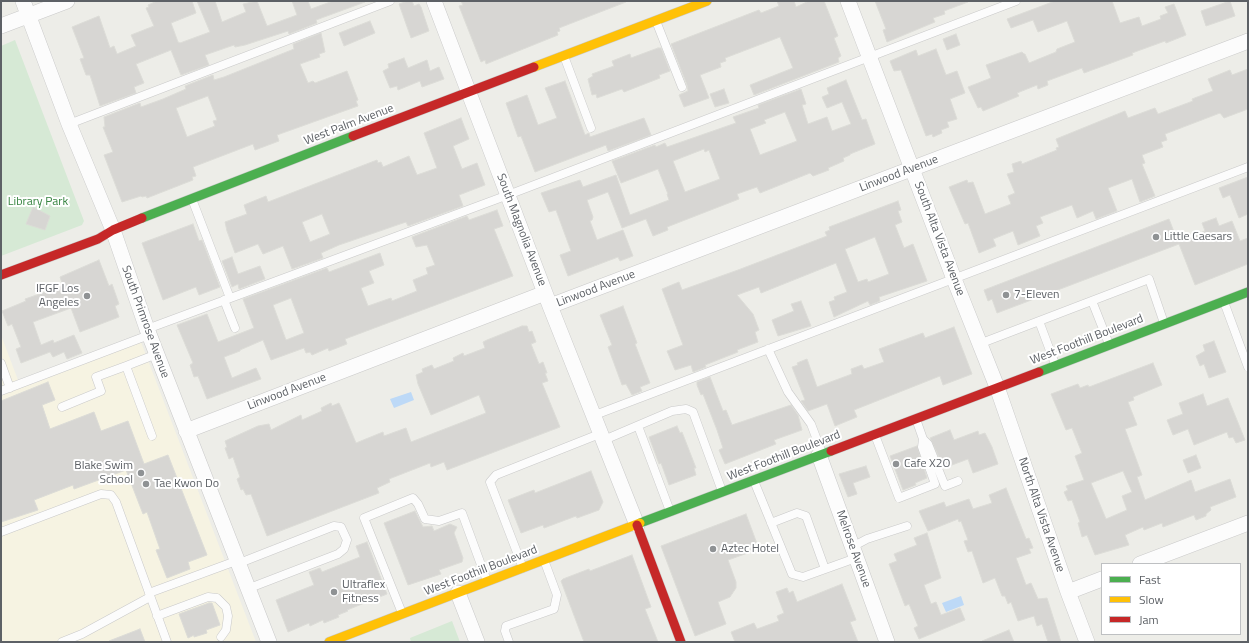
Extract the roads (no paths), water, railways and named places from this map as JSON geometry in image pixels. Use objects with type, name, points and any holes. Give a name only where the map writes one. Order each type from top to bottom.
[{"type":"main road","name":"West Palm Avenue","points":[[1,275],[98,239],[112,230],[192,198],[707,1]]},
{"type":"main road","name":"West Foothill Boulevard","points":[[329,642],[1248,292]]},
{"type":"main road","points":[[638,525],[681,642]]},
{"type":"street","name":"South Primrose Avenue","points":[[23,1],[69,124],[112,230],[148,332],[247,589],[269,642]]},
{"type":"street","points":[[1,26],[67,1]]},
{"type":"street","name":"South Magnolia Avenue","points":[[434,1],[548,300],[638,525]]},
{"type":"street","name":"South Alta Vista Avenue","points":[[848,1],[954,280],[997,387]]},
{"type":"street","name":"Linwood Avenue","points":[[186,431],[913,169],[1248,41]]},
{"type":"street","name":"North Alta Vista Avenue","points":[[997,387],[1068,592],[1087,642]]},
{"type":"street","name":"Melrose Avenue","points":[[821,455],[854,552],[888,642]]},
{"type":"street","points":[[1143,563],[1248,523]]},
{"type":"street","points":[[1068,592],[1101,579]]},
{"type":"street","points":[[458,593],[477,642]]},
{"type":"lane","points":[[69,124],[390,1]]},
{"type":"lane","points":[[1,391],[227,299],[508,195],[1016,1]]},
{"type":"lane","points":[[656,20],[682,87]]},
{"type":"lane","points":[[564,56],[591,128]]},
{"type":"lane","points":[[595,415],[954,280],[1248,167]]},
{"type":"lane","points":[[192,198],[227,299],[235,328]]},
{"type":"lane","points":[[979,344],[1149,279],[1165,324]]},
{"type":"lane","points":[[1092,301],[1110,345]]},
{"type":"lane","points":[[1224,301],[1248,367]]},
{"type":"lane","points":[[1039,321],[1056,365]]},
{"type":"lane","points":[[768,349],[788,392],[811,424],[821,455]]},
{"type":"lane","points":[[62,407],[101,391],[96,377],[157,354]]},
{"type":"lane","points":[[1,363],[10,388]]},
{"type":"lane","points":[[126,366],[152,436]]},
{"type":"lane","points":[[523,568],[490,482],[496,475],[603,436],[638,426],[672,411],[686,409],[693,412],[723,492]]},
{"type":"lane","points":[[875,434],[899,498],[935,484],[922,447],[923,439],[916,418]]},
{"type":"lane","points":[[638,426],[670,512]]},
{"type":"lane","points":[[923,439],[928,444],[945,486],[958,481]]},
{"type":"lane","points":[[753,480],[792,574],[803,577],[825,569],[854,552],[867,539],[907,526]]},
{"type":"lane","points":[[1,532],[101,494],[111,495],[116,502],[167,642]]},
{"type":"lane","points":[[403,614],[364,518],[413,498],[418,504],[425,519],[440,521],[462,513],[488,581]]},
{"type":"lane","points":[[771,523],[797,513],[806,516],[825,569]]},
{"type":"lane","points":[[62,642],[82,634],[149,595],[334,526],[341,527],[347,540],[344,549],[338,554],[247,589]]},
{"type":"lane","points":[[510,642],[505,631],[506,626],[554,609],[558,595],[544,560]]},
{"type":"lane","points":[[157,616],[208,597],[217,598],[226,607],[228,616],[226,630],[221,637]]},
{"type":"water","points":[[411,392],[414,400],[394,408],[390,399]]},
{"type":"water","points":[[961,596],[964,605],[946,612],[942,603]]},
{"type":"place","name":"Little Caesars","points":[[1156,237]]},
{"type":"place","name":"7-Eleven","points":[[1006,295]]},
{"type":"place","name":"IFGF Los Angeles","points":[[87,296]]},
{"type":"place","name":"Cafe X2O","points":[[896,464]]},
{"type":"place","name":"Blake Swim School","points":[[141,473]]},
{"type":"place","name":"Tae Kwon Do","points":[[146,484]]},
{"type":"place","name":"Aztec Hotel","points":[[713,549]]},
{"type":"place","name":"Ultraflex Fitness","points":[[334,592]]},
{"type":"park label","name":"Library Park","points":[[38,202]]}]
